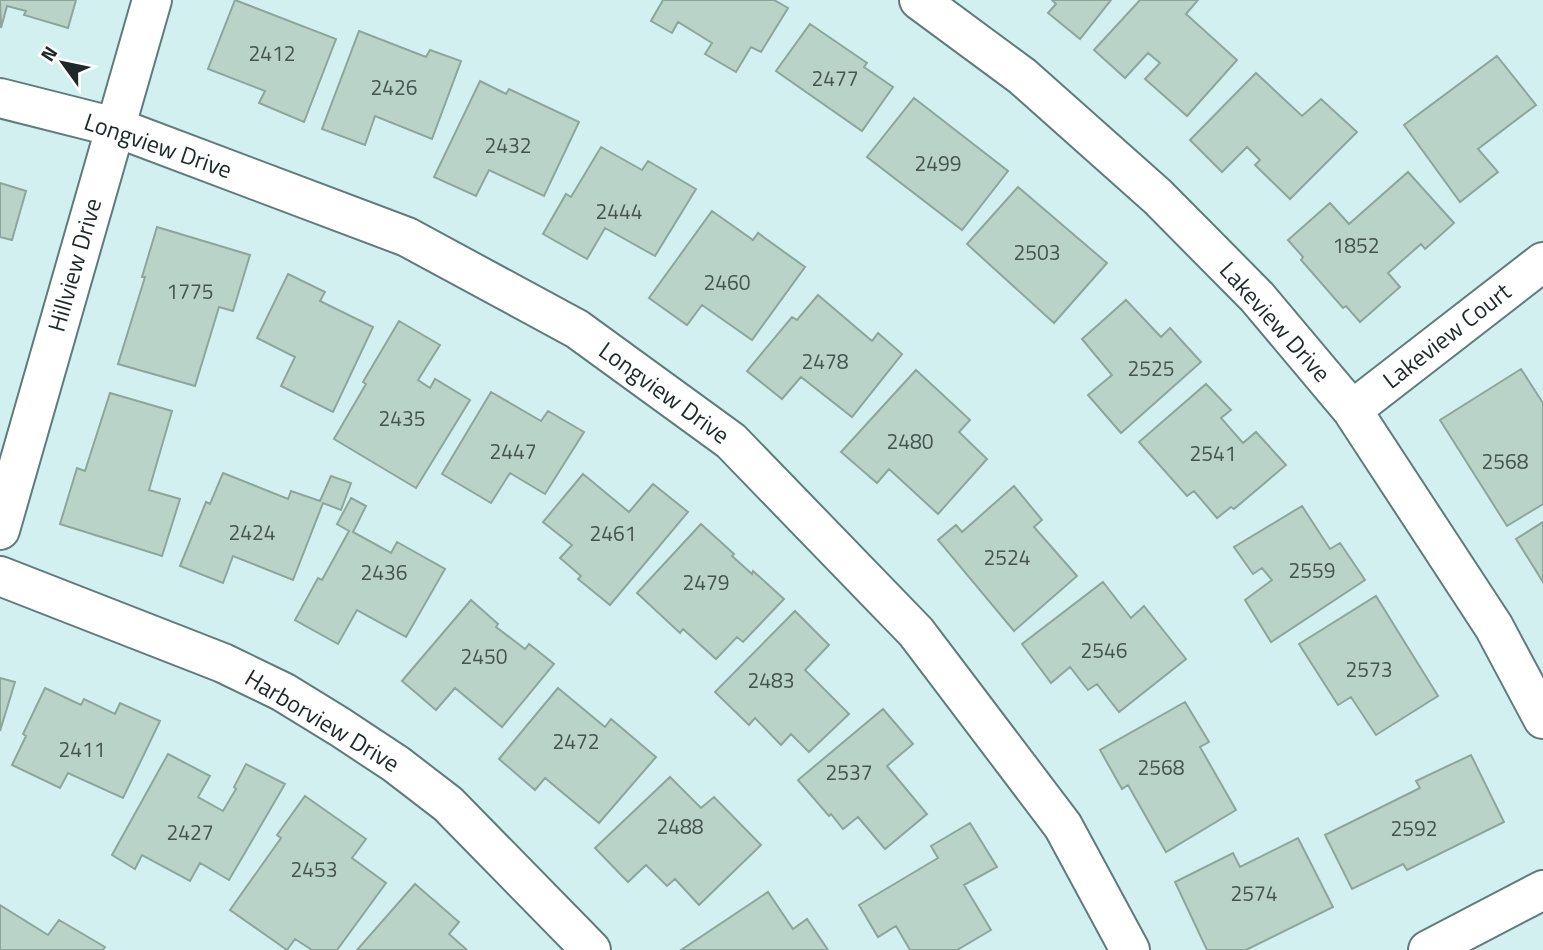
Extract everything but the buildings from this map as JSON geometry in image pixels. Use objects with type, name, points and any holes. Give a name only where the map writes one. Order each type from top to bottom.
[{"type":"street","name":"Hillview Drive","points":[[0,530],[152,0]]},
{"type":"street","name":"Lakeview Drive","points":[[919,0],[1021,76],[1158,197],[1257,297],[1352,410],[1494,627],[1543,719]]},
{"type":"street","name":"Longview Drive","points":[[0,98],[115,127],[407,237],[577,329],[731,441],[916,632],[1063,826],[1130,950]]},
{"type":"street","name":"Lakeview Court","points":[[1352,410],[1543,262]]},
{"type":"street","name":"Harborview Drive","points":[[0,576],[223,663],[283,692],[340,727],[396,764],[448,804],[591,950]]},
{"type":"street","points":[[1428,950],[1543,890]]}]
